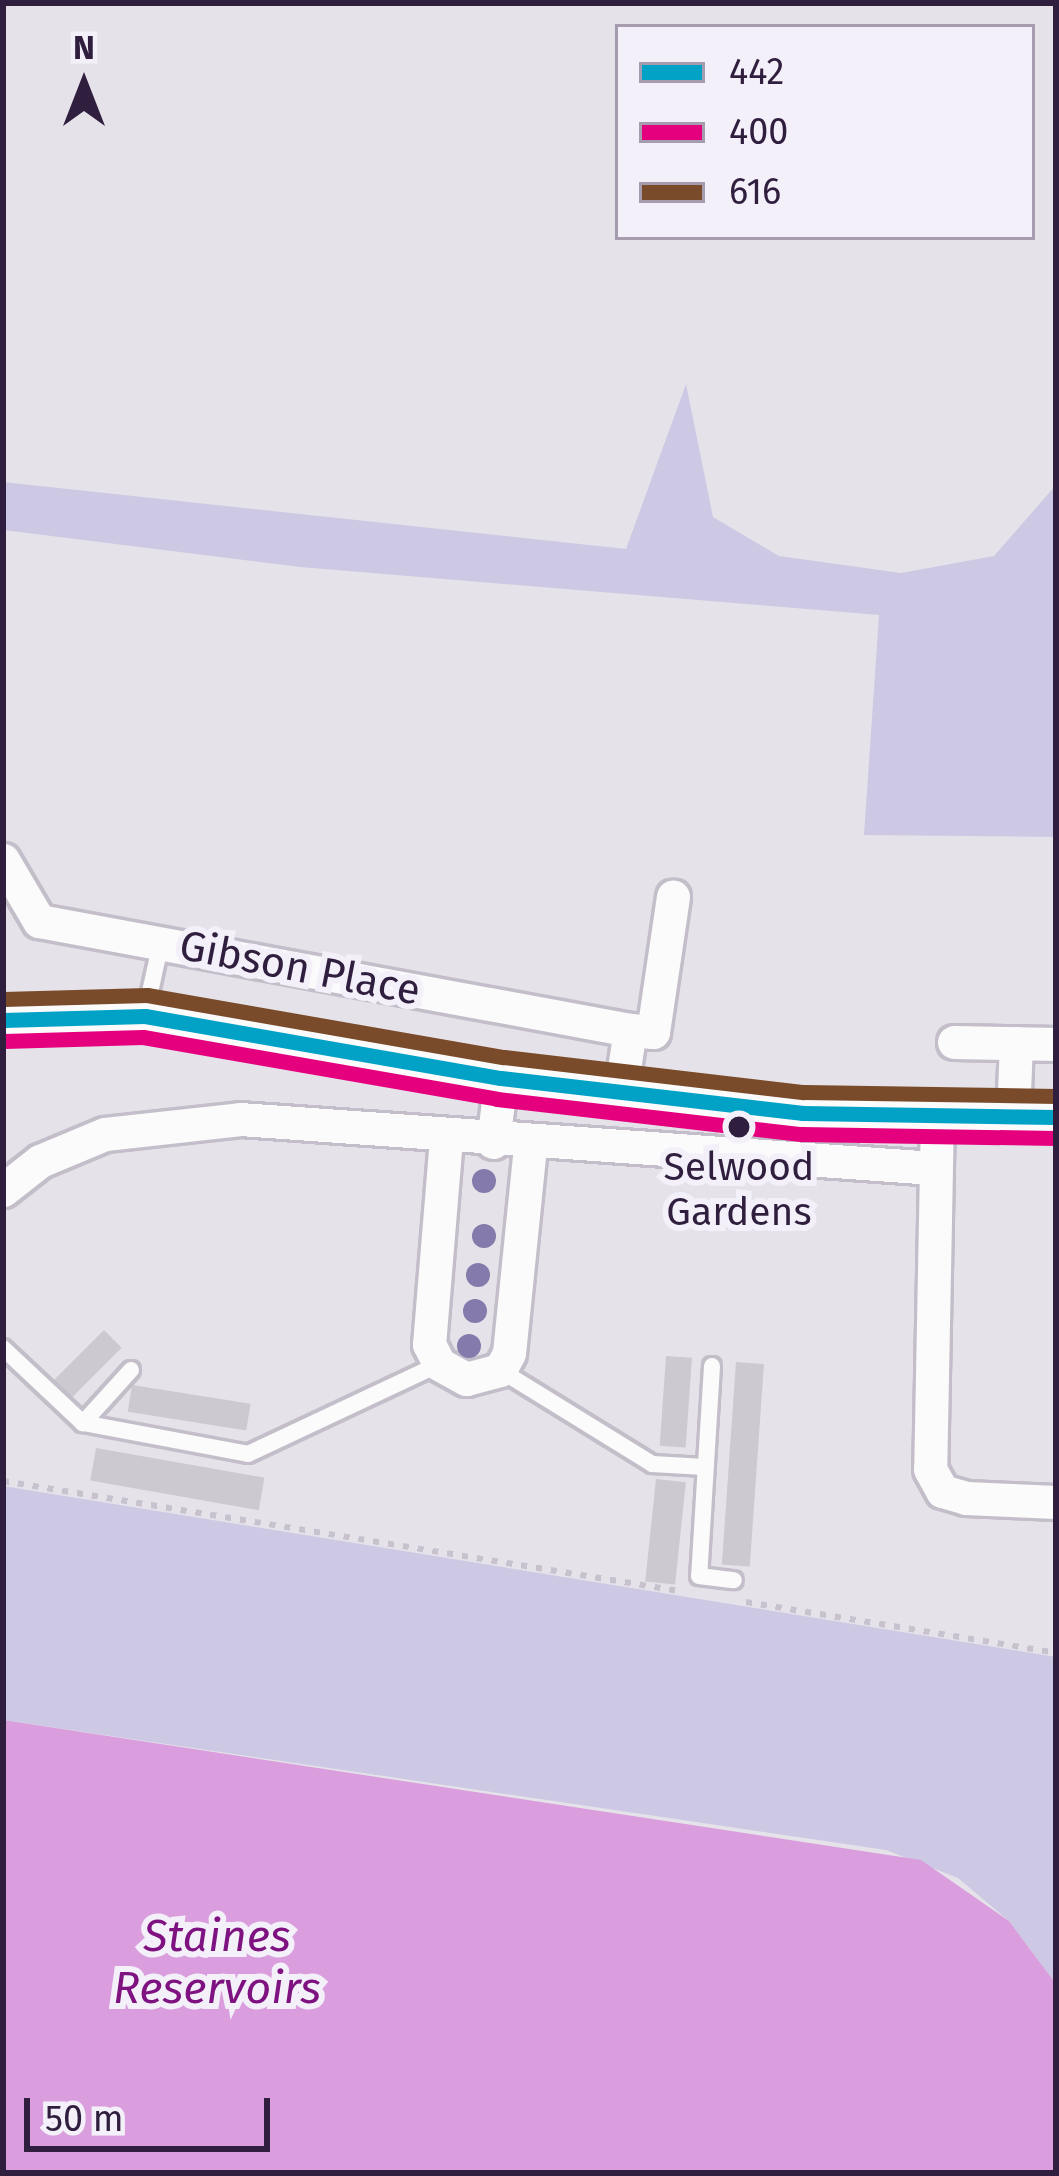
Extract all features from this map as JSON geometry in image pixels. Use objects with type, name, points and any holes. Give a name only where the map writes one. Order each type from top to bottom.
[{"type":"main road","points":[[3,1020],[145,1016],[501,1078],[803,1113],[1034,1117]]},
{"type":"street","name":"Gibson Place","points":[[3,860],[38,921],[630,1030]]},
{"type":"street","points":[[620,1094],[630,1030],[652,1032],[673,896]]},
{"type":"street","points":[[954,1042],[1056,1044]]},
{"type":"street","points":[[1016,1043],[1034,1117]]},
{"type":"street","points":[[493,1142],[501,1078]]},
{"type":"street","points":[[937,1115],[930,1469],[942,1491],[966,1498],[1056,1502]]},
{"type":"street","points":[[3,1190],[40,1161],[105,1133],[172,1121],[240,1119],[530,1145],[934,1168]]},
{"type":"street","points":[[446,1138],[429,1344],[440,1364],[466,1379],[500,1370],[509,1353],[530,1145]]},
{"type":"lane","points":[[145,1016],[161,942]]},
{"type":"lane","points":[[3,1348],[83,1423],[248,1454],[440,1364]]},
{"type":"lane","points":[[712,1366],[699,1576],[734,1580]]},
{"type":"lane","points":[[83,1423],[130,1370]]},
{"type":"lane","points":[[500,1370],[652,1464],[706,1466]]},
{"type":"path","points":[[3,1481],[700,1594]]},
{"type":"path","points":[[724,1598],[1056,1653]]},
{"type":"shaded area","points":[[686,384],[713,517],[779,556],[901,573],[994,556],[1056,485],[1056,837],[864,835],[879,615],[300,567],[3,530],[3,482],[626,549]]},
{"type":"shaded area","points":[[3,1486],[1056,1657],[1056,1984],[1009,1921],[958,1878],[886,1850],[3,1720]]},
{"type":"water","name":"Staines Reservoirs","points":[[3,1720],[921,1860],[1009,1921],[1056,1984],[1056,2173],[3,2173]]},
{"type":"building","points":[[104,1330],[122,1348],[71,1398],[54,1380]]},
{"type":"building","points":[[666,1356],[692,1358],[686,1448],[660,1446]]},
{"type":"building","points":[[736,1362],[764,1364],[750,1566],[722,1565]]},
{"type":"building","points":[[132,1385],[251,1404],[246,1430],[128,1412]]},
{"type":"building","points":[[96,1448],[264,1478],[259,1510],[90,1480]]},
{"type":"building","points":[[656,1479],[686,1482],[675,1585],[645,1581]]},
{"type":"transit line","name":"616","points":[[3,999],[147,995],[504,1057],[804,1092],[1056,1096]]},
{"type":"transit line","name":"442","points":[[3,1020],[145,1016],[501,1078],[803,1113],[1056,1117]]},
{"type":"transit line","name":"400","points":[[4,1041],[143,1037],[497,1099],[801,1134],[1056,1138]]},
{"type":"place","name":"Selwood Gardens","points":[[739,1127]]}]
